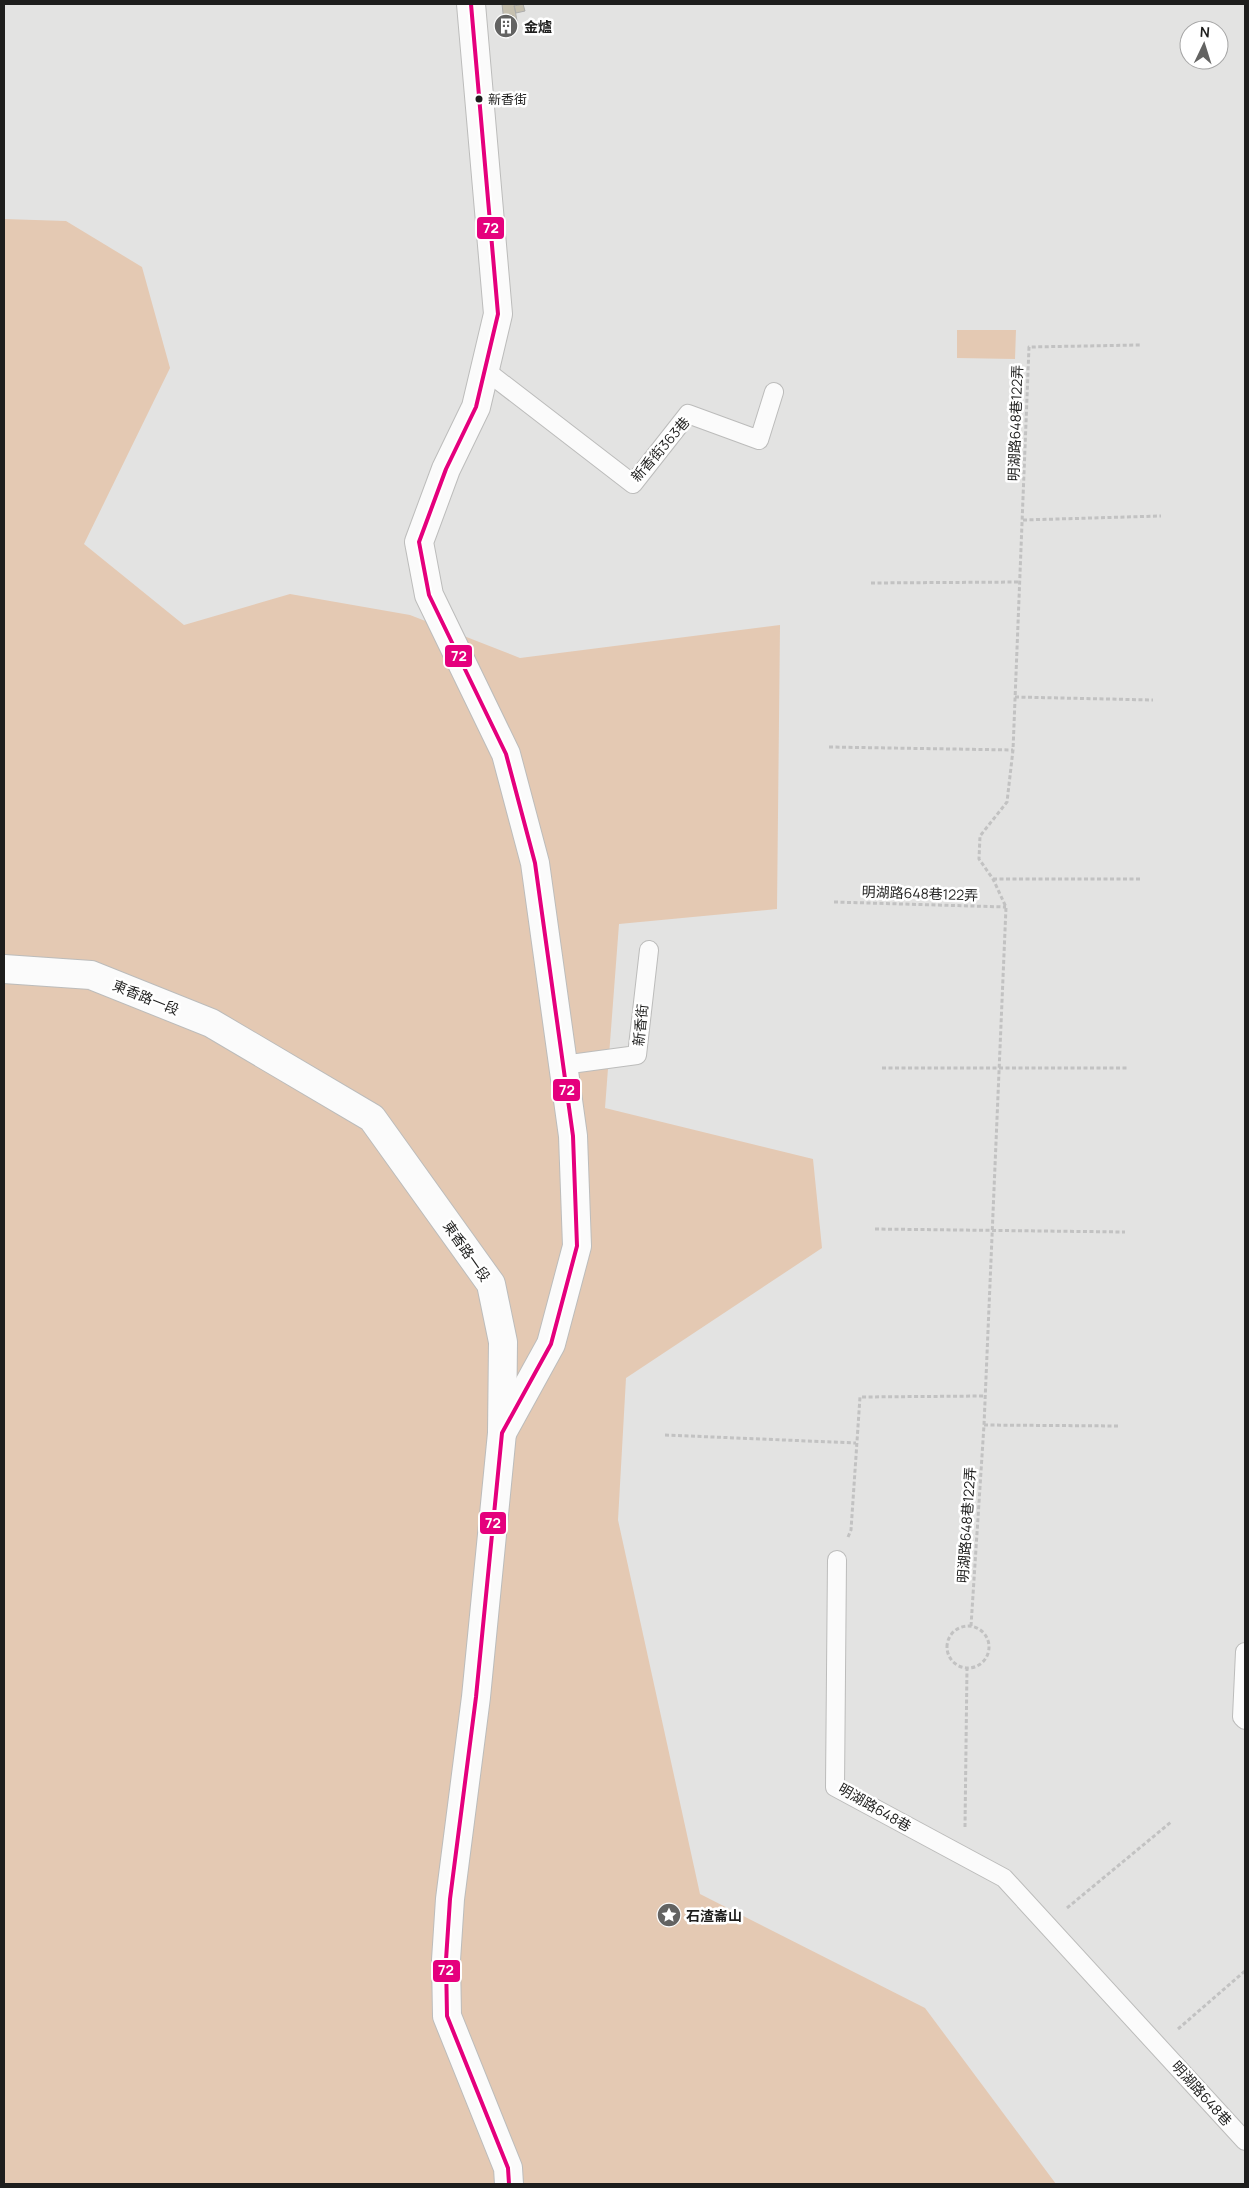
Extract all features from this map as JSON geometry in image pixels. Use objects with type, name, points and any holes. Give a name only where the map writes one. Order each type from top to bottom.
[{"type":"street","points":[[471,4],[498,314],[476,407],[446,469],[419,542],[429,595],[506,754],[535,863],[573,1136],[577,1246],[551,1344],[502,1433]]},
{"type":"street","name":"東香路一段","points":[[4,969],[91,975],[211,1023],[372,1118],[491,1284],[503,1342],[502,1433],[476,1697],[450,1899],[446,1960],[447,2016],[508,2168],[509,2184]]},
{"type":"lane","name":"新香街363巷","points":[[485,370],[633,484],[688,414],[759,440],[774,392]]},
{"type":"lane","name":"新香街","points":[[563,1065],[637,1055],[649,950]]},
{"type":"lane","name":"明湖路648巷","points":[[837,1560],[834,1787],[1004,1878],[1245,2140]]},
{"type":"lane","points":[[1245,1652],[1242,1717],[1245,1720]]},
{"type":"path","name":"明湖路648巷122弄","points":[[971,1626],[984,1425],[1006,907],[993,879],[979,859],[980,836],[1007,802],[1013,750],[1029,347],[1140,345]]},
{"type":"path","points":[[1023,520],[1161,516]]},
{"type":"path","points":[[871,583],[1020,582]]},
{"type":"path","points":[[1015,697],[1153,700]]},
{"type":"path","points":[[829,747],[1013,750]]},
{"type":"path","name":"明湖路648巷122弄","points":[[993,879],[1141,879]]},
{"type":"path","name":"明湖路648巷122弄","points":[[834,902],[1006,907]]},
{"type":"path","points":[[882,1068],[999,1070],[1129,1068]]},
{"type":"path","points":[[875,1229],[992,1232],[1125,1232]]},
{"type":"path","points":[[837,1560],[852,1530],[860,1397],[985,1396]]},
{"type":"path","points":[[984,1425],[1120,1426]]},
{"type":"path","points":[[665,1434],[856,1443]]},
{"type":"path","points":[[971,1626],[984,1633],[989,1646],[985,1659],[974,1667],[967,1667],[955,1663],[950,1657],[948,1644],[949,1638],[958,1628],[971,1626]]},
{"type":"path","points":[[965,1857],[967,1667]]},
{"type":"path","points":[[1048,1925],[1172,1822]]},
{"type":"path","points":[[1159,2046],[1245,1971]]},
{"type":"shaded area","points":[[4,219],[66,221],[142,267],[170,368],[84,544],[184,625],[290,594],[410,615],[520,658],[780,625],[777,909],[619,924],[605,1108],[813,1159],[822,1248],[626,1378],[618,1520],[700,1894],[925,2008],[1056,2184],[4,2184]]},
{"type":"shaded area","points":[[957,330],[1016,330],[1015,359],[957,358]]},
{"type":"building","points":[[502,4],[514,4],[517,21],[504,22]]},
{"type":"building","points":[[523,4],[525,11],[516,13],[514,6]]},
{"type":"transit line","name":"72","points":[[471,4],[498,314],[476,407],[446,469],[419,542],[429,595],[506,754],[535,863],[573,1136],[577,1246],[551,1344],[502,1433],[476,1697],[450,1899],[446,1960],[447,2016],[508,2168],[509,2184]]},
{"type":"place","name":"金爐","points":[[506,26]]},
{"type":"place","name":"新香街","points":[[479,99]]},
{"type":"place","name":"石渣崙山","points":[[669,1915]]}]
